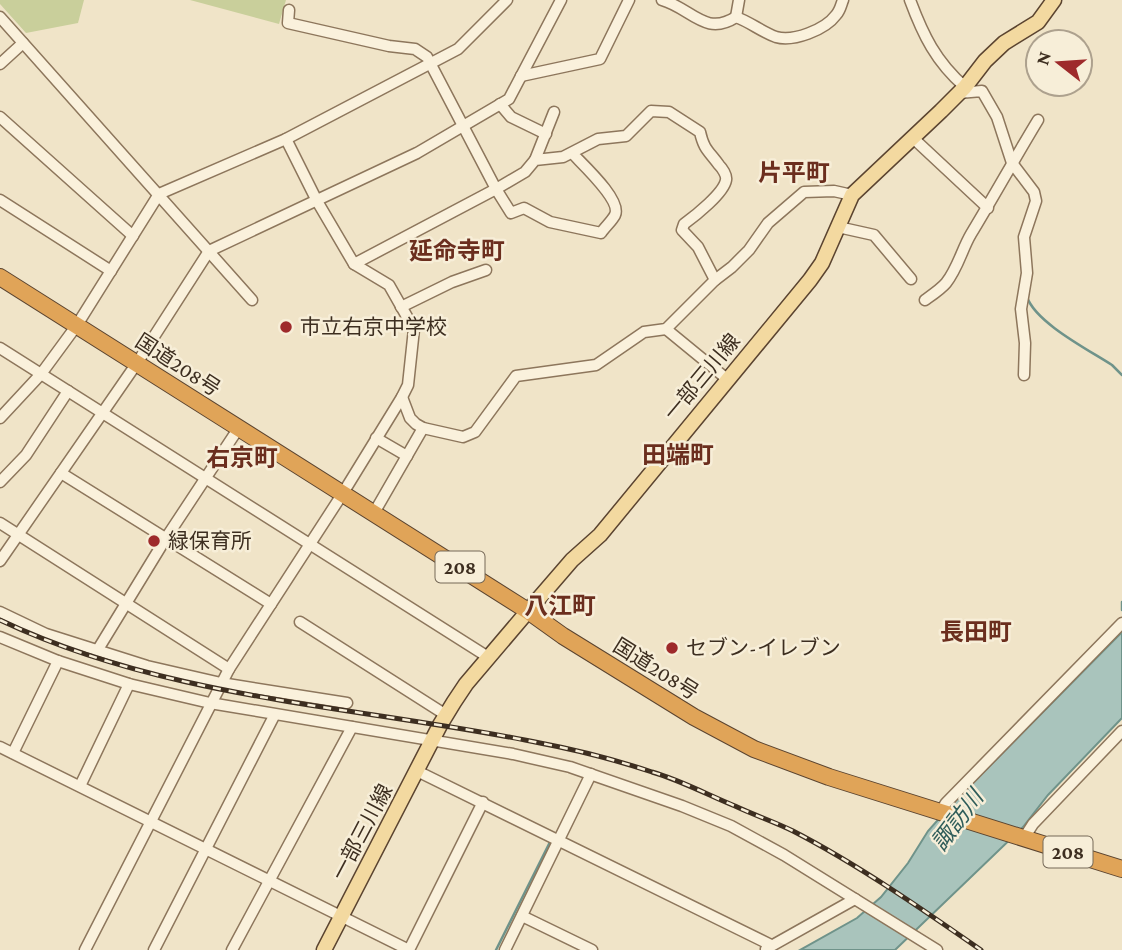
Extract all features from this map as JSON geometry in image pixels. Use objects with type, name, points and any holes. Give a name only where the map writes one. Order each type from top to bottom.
[{"type":"highway","name":"国道208号","points":[[0,277],[528,611],[563,636],[694,717],[754,749],[829,777],[1122,869]]},
{"type":"main road","name":"一部三川線","points":[[324,950],[446,715],[466,684],[572,560],[600,535],[810,280],[822,263],[852,195],[962,90],[985,61],[1004,43],[1038,22],[1054,0]]},
{"type":"street","points":[[0,418],[41,374],[77,326],[159,194],[286,139],[457,49],[507,0]]},
{"type":"street","points":[[0,561],[137,363],[209,251],[417,153],[509,99],[561,0]]},
{"type":"street","points":[[521,76],[600,59],[629,0]]},
{"type":"street","points":[[662,0],[674,3],[702,21],[714,25],[727,23],[736,17],[739,0]]},
{"type":"street","points":[[736,17],[785,39],[800,36],[828,22],[836,16],[843,0]]},
{"type":"street","points":[[910,0],[932,52],[962,90],[982,91],[997,117],[1012,163],[1034,192],[1036,201],[1024,237],[1027,266],[1021,309],[1025,343],[1024,375]]},
{"type":"street","points":[[918,0],[933,45],[932,52]]},
{"type":"street","points":[[289,10],[288,23],[389,46],[415,49],[427,57],[510,213],[524,208],[550,222],[601,233],[615,216],[615,206],[611,197],[572,153]]},
{"type":"street","points":[[0,17],[252,300]]},
{"type":"street","points":[[0,64],[23,43]]},
{"type":"street","points":[[500,104],[510,117],[546,134]]},
{"type":"street","points":[[536,160],[553,159],[572,153],[598,139],[626,136],[651,111],[669,112],[700,132],[703,147],[720,166],[726,181],[711,201],[684,224],[682,230],[698,247],[715,279]]},
{"type":"street","points":[[354,264],[525,172],[536,160],[554,112]]},
{"type":"street","points":[[0,117],[133,236]]},
{"type":"street","points":[[925,300],[945,284],[970,235],[1038,120]]},
{"type":"street","points":[[913,138],[988,208]]},
{"type":"street","points":[[85,950],[229,669],[343,494],[408,385],[414,329],[389,285],[354,264],[317,201],[286,139]]},
{"type":"street","points":[[402,397],[410,418],[423,428],[463,437],[475,432],[516,376],[596,365],[644,331],[666,329],[715,279],[733,267],[768,223],[804,192],[834,191],[852,195]]},
{"type":"street","points":[[0,200],[111,271]]},
{"type":"street","points":[[838,227],[874,235],[911,279]]},
{"type":"street","points":[[401,307],[452,282],[486,270]]},
{"type":"street","points":[[666,329],[727,379]]},
{"type":"street","points":[[0,348],[488,657]]},
{"type":"street","points":[[0,482],[26,455],[68,391]]},
{"type":"street","points":[[374,513],[423,428]]},
{"type":"street","points":[[97,651],[166,538],[238,429]]},
{"type":"street","points":[[376,438],[407,456]]},
{"type":"street","points":[[61,473],[271,604]]},
{"type":"street","points":[[0,523],[229,669]]},
{"type":"street","points":[[0,612],[46,634],[147,666],[221,683],[347,703]]},
{"type":"street","points":[[300,622],[446,715]]},
{"type":"street","points":[[944,812],[946,803],[1122,623]]},
{"type":"street","points":[[1,640],[129,684],[210,703],[543,760],[591,774],[682,806],[731,827],[784,855],[930,948]]},
{"type":"street","points":[[13,754],[58,661]]},
{"type":"street","points":[[80,786],[129,684]]},
{"type":"street","points":[[154,950],[274,716]]},
{"type":"street","points":[[232,950],[352,727]]},
{"type":"street","points":[[1020,836],[1122,731]]},
{"type":"street","points":[[0,747],[409,950],[483,802]]},
{"type":"street","points":[[417,771],[560,840],[768,948],[825,915],[839,911],[855,899]]},
{"type":"street","points":[[505,950],[591,774]]},
{"type":"street","points":[[522,916],[592,950]]},
{"type":"green space","points":[[0,0],[84,0],[78,23],[26,33],[0,4]]},
{"type":"green space","points":[[190,0],[286,0],[279,24]]},
{"type":"water","name":"諏訪川","points":[[1122,632],[1122,718],[1048,795],[1023,827],[895,950],[800,950],[857,918],[881,897],[908,863],[928,831],[952,804]]},
{"type":"waterway","points":[[1027,297],[1032,307],[1052,326],[1112,365],[1122,375]]},
{"type":"waterway","points":[[1122,602],[1122,610]]},
{"type":"waterway","points":[[496,950],[550,842]]},
{"type":"railway","points":[[0,620],[64,647],[130,668],[197,684],[266,698],[540,743],[625,763],[662,775],[817,844],[889,888],[981,950]]},
{"type":"place","name":"市立右京中学校","points":[[286,327]]},
{"type":"place","name":"緑保育所","points":[[154,541]]},
{"type":"place","name":"セブン-イレブン","points":[[672,648]]},
{"type":"district","name":"片平町","points":[[794,173]]},
{"type":"district","name":"延命寺町","points":[[457,251]]},
{"type":"district","name":"田端町","points":[[678,455]]},
{"type":"district","name":"右京町","points":[[242,458]]},
{"type":"district","name":"八江町","points":[[560,606]]},
{"type":"district","name":"長田町","points":[[976,632]]}]
